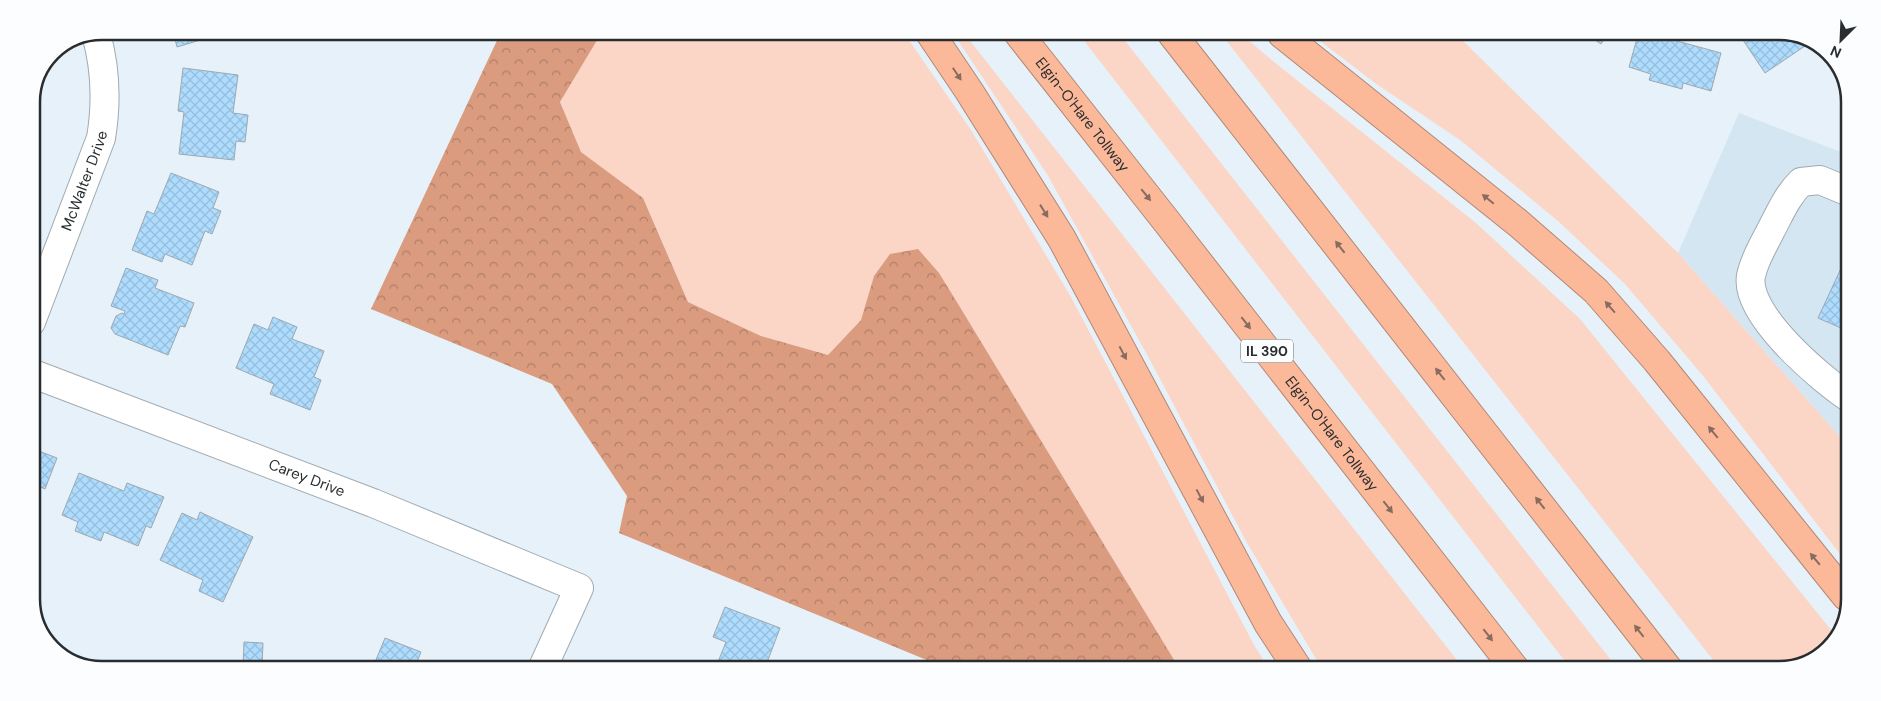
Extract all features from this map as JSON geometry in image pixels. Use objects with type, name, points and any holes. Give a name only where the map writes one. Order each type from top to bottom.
[{"type":"highway","points":[[935,40],[1062,239],[1268,623],[1293,661]]},
{"type":"highway","name":"Elgin-O'Hare Tollway","points":[[1024,40],[1509,661]]},
{"type":"highway","points":[[1177,40],[1662,661]]},
{"type":"highway","points":[[1289,40],[1518,224],[1596,291],[1657,361],[1841,590]]},
{"type":"street","name":"McWalter Drive","points":[[40,298],[101,138],[106,91],[97,40]]},
{"type":"street","points":[[1841,189],[1820,180],[1801,182],[1790,193],[1759,254],[1751,277],[1755,301],[1767,323],[1808,365],[1841,392]]},
{"type":"street","name":"Carey Drive","points":[[40,376],[373,503],[579,588],[546,661]]},
{"type":"shaded area","points":[[597,40],[909,40],[971,130],[1071,297],[1264,661],[1175,661],[963,312],[874,276],[861,320],[828,355],[761,336],[688,302],[647,207],[581,152],[560,102]]},
{"type":"shaded area","points":[[958,40],[970,40],[1458,661],[1317,661],[1246,541],[1150,360],[1047,174]]},
{"type":"shaded area","points":[[1083,40],[1124,40],[1612,661],[1565,661]]},
{"type":"shaded area","points":[[1226,40],[1248,40],[1476,223],[1580,319],[1832,631],[1817,648],[1799,658],[1779,661],[1714,661]]},
{"type":"shaded area","points":[[1319,40],[1462,40],[1678,253],[1841,438],[1841,555],[1704,377],[1625,284],[1558,221],[1460,140],[1375,83]]},
{"type":"shaded area","points":[[1739,113],[1841,152],[1841,438],[1678,253]]},
{"type":"green space","points":[[497,40],[597,40],[560,102],[581,152],[643,198],[688,302],[761,336],[828,355],[861,320],[874,276],[890,254],[918,249],[939,273],[1175,661],[929,661],[619,533],[627,496],[552,384],[371,309]]},
{"type":"building","points":[[175,40],[200,40],[177,47]]},
{"type":"building","points":[[1595,40],[1604,40],[1601,44]]},
{"type":"building","points":[[1637,40],[1673,40],[1721,53],[1711,91],[1683,83],[1682,89],[1649,80],[1651,74],[1629,67]]},
{"type":"building","points":[[1743,40],[1791,41],[1805,46],[1765,73]]},
{"type":"building","points":[[183,68],[238,75],[233,113],[248,115],[245,142],[236,141],[234,160],[179,154],[184,112],[178,111]]},
{"type":"building","points":[[171,173],[219,192],[213,208],[221,211],[212,234],[205,231],[192,265],[165,254],[162,262],[132,250],[147,211],[154,214]]},
{"type":"building","points":[[126,268],[158,280],[155,288],[194,303],[185,327],[180,326],[168,355],[115,334],[111,328],[116,316],[124,314],[125,311],[111,306]]},
{"type":"building","points":[[1841,268],[1841,328],[1818,318]]},
{"type":"building","points":[[273,317],[297,327],[292,339],[324,351],[314,377],[321,380],[310,410],[270,394],[274,384],[236,368],[254,324],[268,330]]},
{"type":"building","points":[[40,451],[57,458],[45,489],[40,487]]},
{"type":"building","points":[[79,473],[124,491],[127,483],[164,497],[151,528],[146,526],[138,546],[104,532],[101,541],[75,531],[78,522],[62,515]]},
{"type":"building","points":[[200,512],[253,537],[223,602],[199,591],[203,580],[160,560],[182,513],[197,520]]},
{"type":"building","points":[[725,607],[780,628],[768,661],[718,661],[726,642],[713,637]]},
{"type":"building","points":[[385,638],[421,652],[417,661],[375,661]]},
{"type":"building","points":[[244,642],[263,643],[262,661],[243,661]]}]
